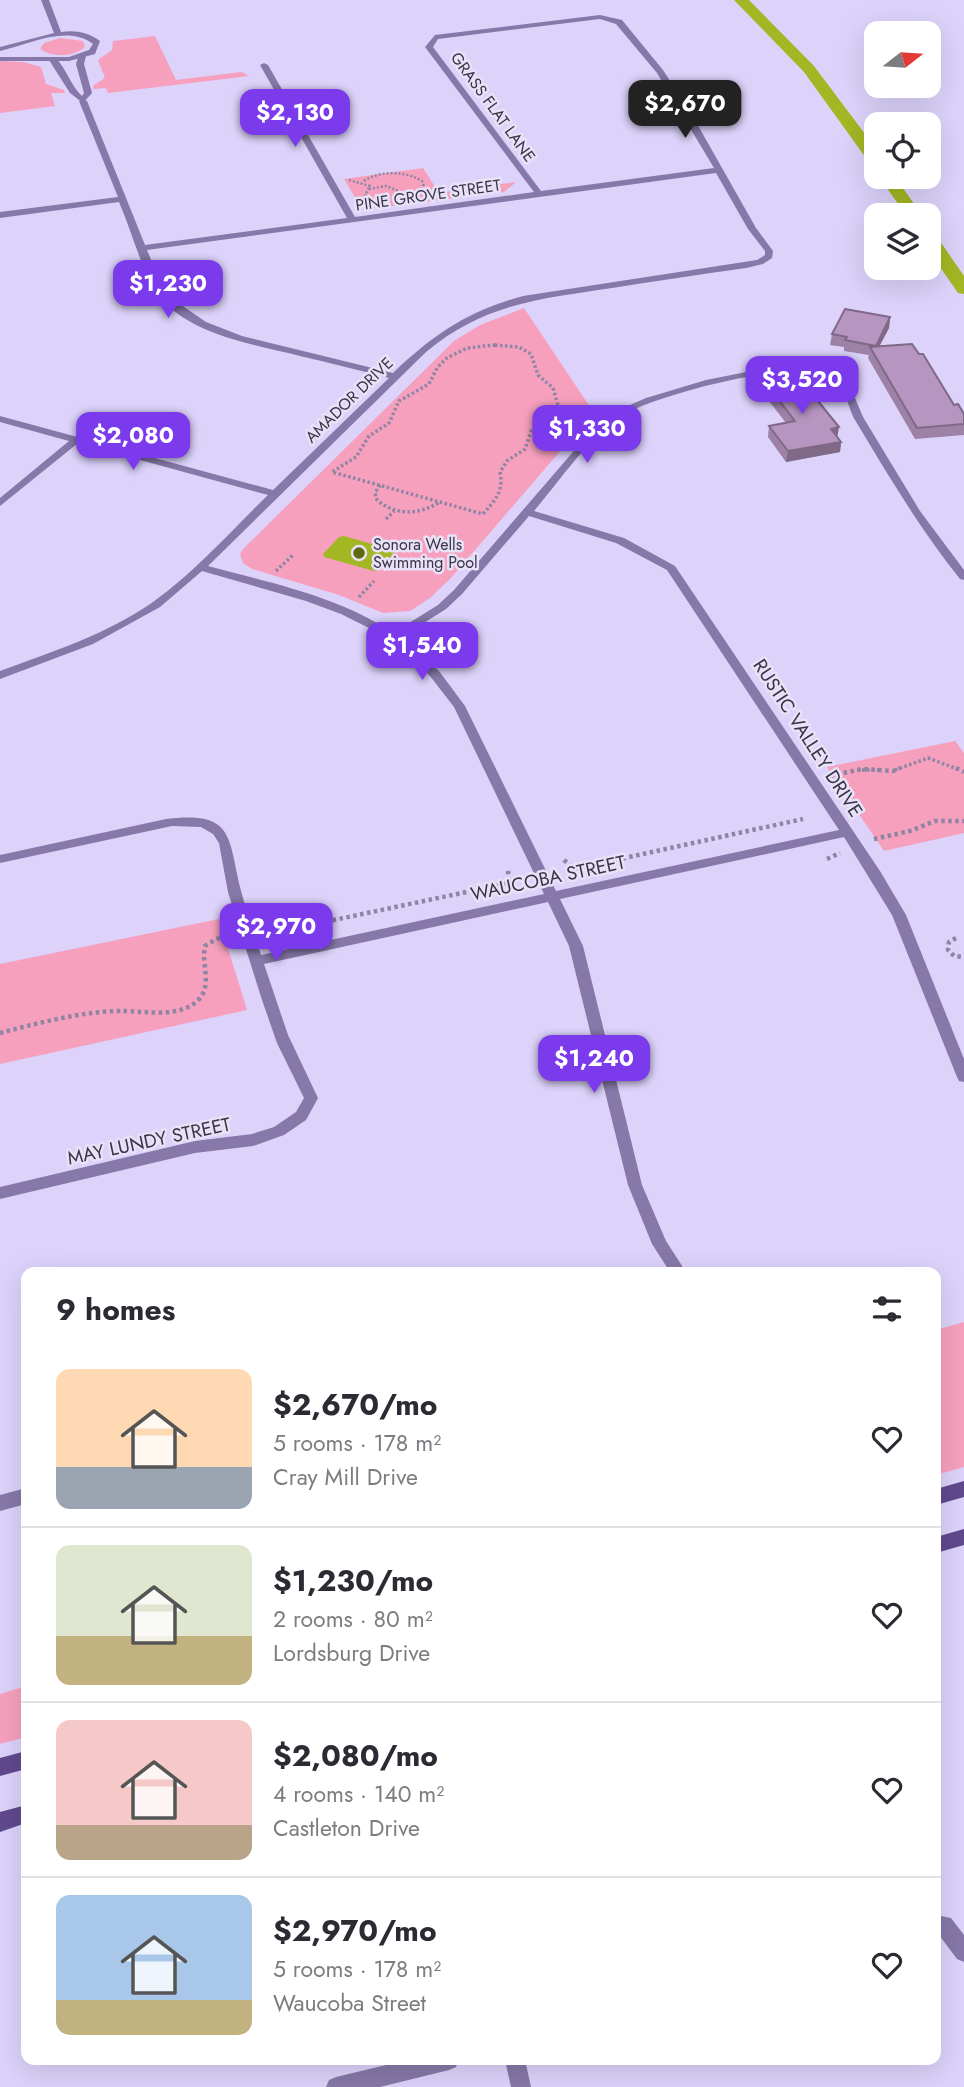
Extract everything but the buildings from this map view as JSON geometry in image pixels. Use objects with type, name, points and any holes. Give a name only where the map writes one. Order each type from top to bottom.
[{"type":"street","points":[[45,0],[58,34]]},
{"type":"street","name":"GRASS FLAT LANE","points":[[539,194],[429,47],[435,37],[587,18],[610,19],[624,26],[660,72],[718,170]]},
{"type":"street","points":[[0,49],[24,45],[58,34],[93,38],[97,43],[96,48],[82,57],[53,60],[29,57],[0,59]]},
{"type":"street","points":[[82,57],[80,64],[88,93],[83,101]]},
{"type":"street","points":[[53,60],[61,66],[73,95],[83,101],[158,288],[168,301],[205,326],[248,340],[396,377]]},
{"type":"street","points":[[264,65],[352,219]]},
{"type":"street","points":[[68,84],[84,82]]},
{"type":"street","name":"PINE GROVE STREET","points":[[142,248],[718,170]]},
{"type":"street","name":"AMADOR DRIVE","points":[[0,675],[89,642],[156,605],[200,567],[438,337],[457,323],[500,305],[550,293],[761,262],[769,256],[769,251],[752,229],[718,170]]},
{"type":"street","points":[[0,215],[122,199]]},
{"type":"street","points":[[394,637],[442,607],[458,592],[604,425],[628,408],[679,388],[793,367],[813,367],[832,372],[846,385],[851,403],[898,488],[964,577]]},
{"type":"street","points":[[0,419],[274,495]]},
{"type":"street","points":[[0,503],[75,440]]},
{"type":"street","name":"RUSTIC VALLEY DRIVE","points":[[527,512],[624,541],[650,553],[671,568],[847,832],[899,915],[964,1077]]},
{"type":"street","points":[[200,567],[312,599],[367,622],[421,657],[443,680],[459,706],[576,946],[635,1185],[660,1244],[675,1267]]},
{"type":"street","points":[[0,859],[166,823],[186,821],[203,824],[218,832],[226,844],[230,879],[257,961]]},
{"type":"street","name":"WAUCOBA STREET","points":[[257,961],[847,832]]},
{"type":"street","name":"MAY LUNDY STREET","points":[[0,1193],[195,1147],[253,1140],[279,1131],[301,1116],[311,1098],[303,1076],[282,1039],[257,961]]},
{"type":"street","points":[[941,1496],[964,1489]]},
{"type":"street","points":[[0,1503],[21,1497]]},
{"type":"street","points":[[941,1544],[964,1537]]},
{"type":"street","points":[[0,1767],[21,1761]]},
{"type":"street","points":[[0,1822],[21,1816]]},
{"type":"street","points":[[941,1926],[964,1952]]},
{"type":"street","points":[[336,2087],[428,2065]]},
{"type":"street","points":[[516,2065],[521,2087]]},
{"type":"path","points":[[364,181],[383,175],[416,176],[426,187],[424,199]]},
{"type":"path","points":[[344,180],[364,181],[369,184],[369,189]]},
{"type":"path","points":[[380,202],[366,197],[365,193],[369,189],[382,186],[394,187],[402,193],[396,200],[404,198]]},
{"type":"path","points":[[487,345],[520,348],[532,354],[538,363],[538,375],[553,388],[557,396],[555,413],[534,428],[526,449],[503,466],[500,472],[503,487],[483,514],[440,502],[332,472],[356,457],[369,436],[389,423],[399,401],[429,384],[437,368],[447,358],[461,350],[487,345]]},
{"type":"path","points":[[380,485],[374,500],[394,511],[420,513],[440,502]]},
{"type":"path","points":[[386,519],[394,511]]},
{"type":"path","points":[[275,572],[293,554]]},
{"type":"path","points":[[359,597],[374,581]]},
{"type":"path","points":[[833,775],[862,769],[893,771],[928,758],[964,772]]},
{"type":"path","points":[[564,860],[574,869],[803,819]]},
{"type":"path","points":[[876,839],[910,831],[935,821],[964,821]]},
{"type":"path","points":[[277,921],[282,931],[346,916],[385,911],[430,898],[509,883],[508,871]]},
{"type":"path","points":[[0,1033],[33,1023],[114,1011],[157,1012],[190,1006],[200,999],[207,977],[203,952],[205,946],[208,942],[225,937]]},
{"type":"path","points":[[956,938],[949,942],[948,950],[954,956],[964,957]]},
{"type":"shaded area","points":[[155,36],[176,80],[242,72],[249,76],[108,93],[106,88],[93,89],[94,85],[105,78],[98,60],[112,50],[113,41]]},
{"type":"shaded area","points":[[60,38],[83,41],[85,47],[75,53],[63,55],[40,49],[44,43]]},
{"type":"shaded area","points":[[0,61],[23,62],[41,67],[46,84],[64,90],[65,93],[51,93],[55,106],[0,113]]},
{"type":"shaded area","points":[[423,168],[439,193],[516,182],[504,192],[377,208],[359,204],[344,179]]},
{"type":"shaded area","points":[[524,308],[596,416],[575,434],[450,579],[430,598],[410,611],[383,613],[339,595],[252,569],[243,563],[240,554],[243,549],[454,341],[480,325]]},
{"type":"shaded area","name":"Sonora Wells Swimming Pool","points":[[344,536],[393,550],[394,553],[379,570],[374,571],[324,557],[323,554],[339,537]]},
{"type":"shaded area","points":[[955,741],[964,753],[964,833],[884,851],[827,767]]},
{"type":"shaded area","points":[[219,919],[247,1010],[0,1064],[0,964]]},
{"type":"shaded area","points":[[964,1322],[964,1467],[941,1474],[941,1329]]},
{"type":"shaded area","points":[[21,1688],[21,1738],[0,1744],[0,1694]]},
{"type":"waterway","points":[[741,0],[809,69],[864,143]]},
{"type":"waterway","points":[[896,189],[905,203]]},
{"type":"waterway","points":[[941,255],[964,289]]},
{"type":"place","name":"Sonora Wells Swimming Pool","points":[[359,553]]}]
